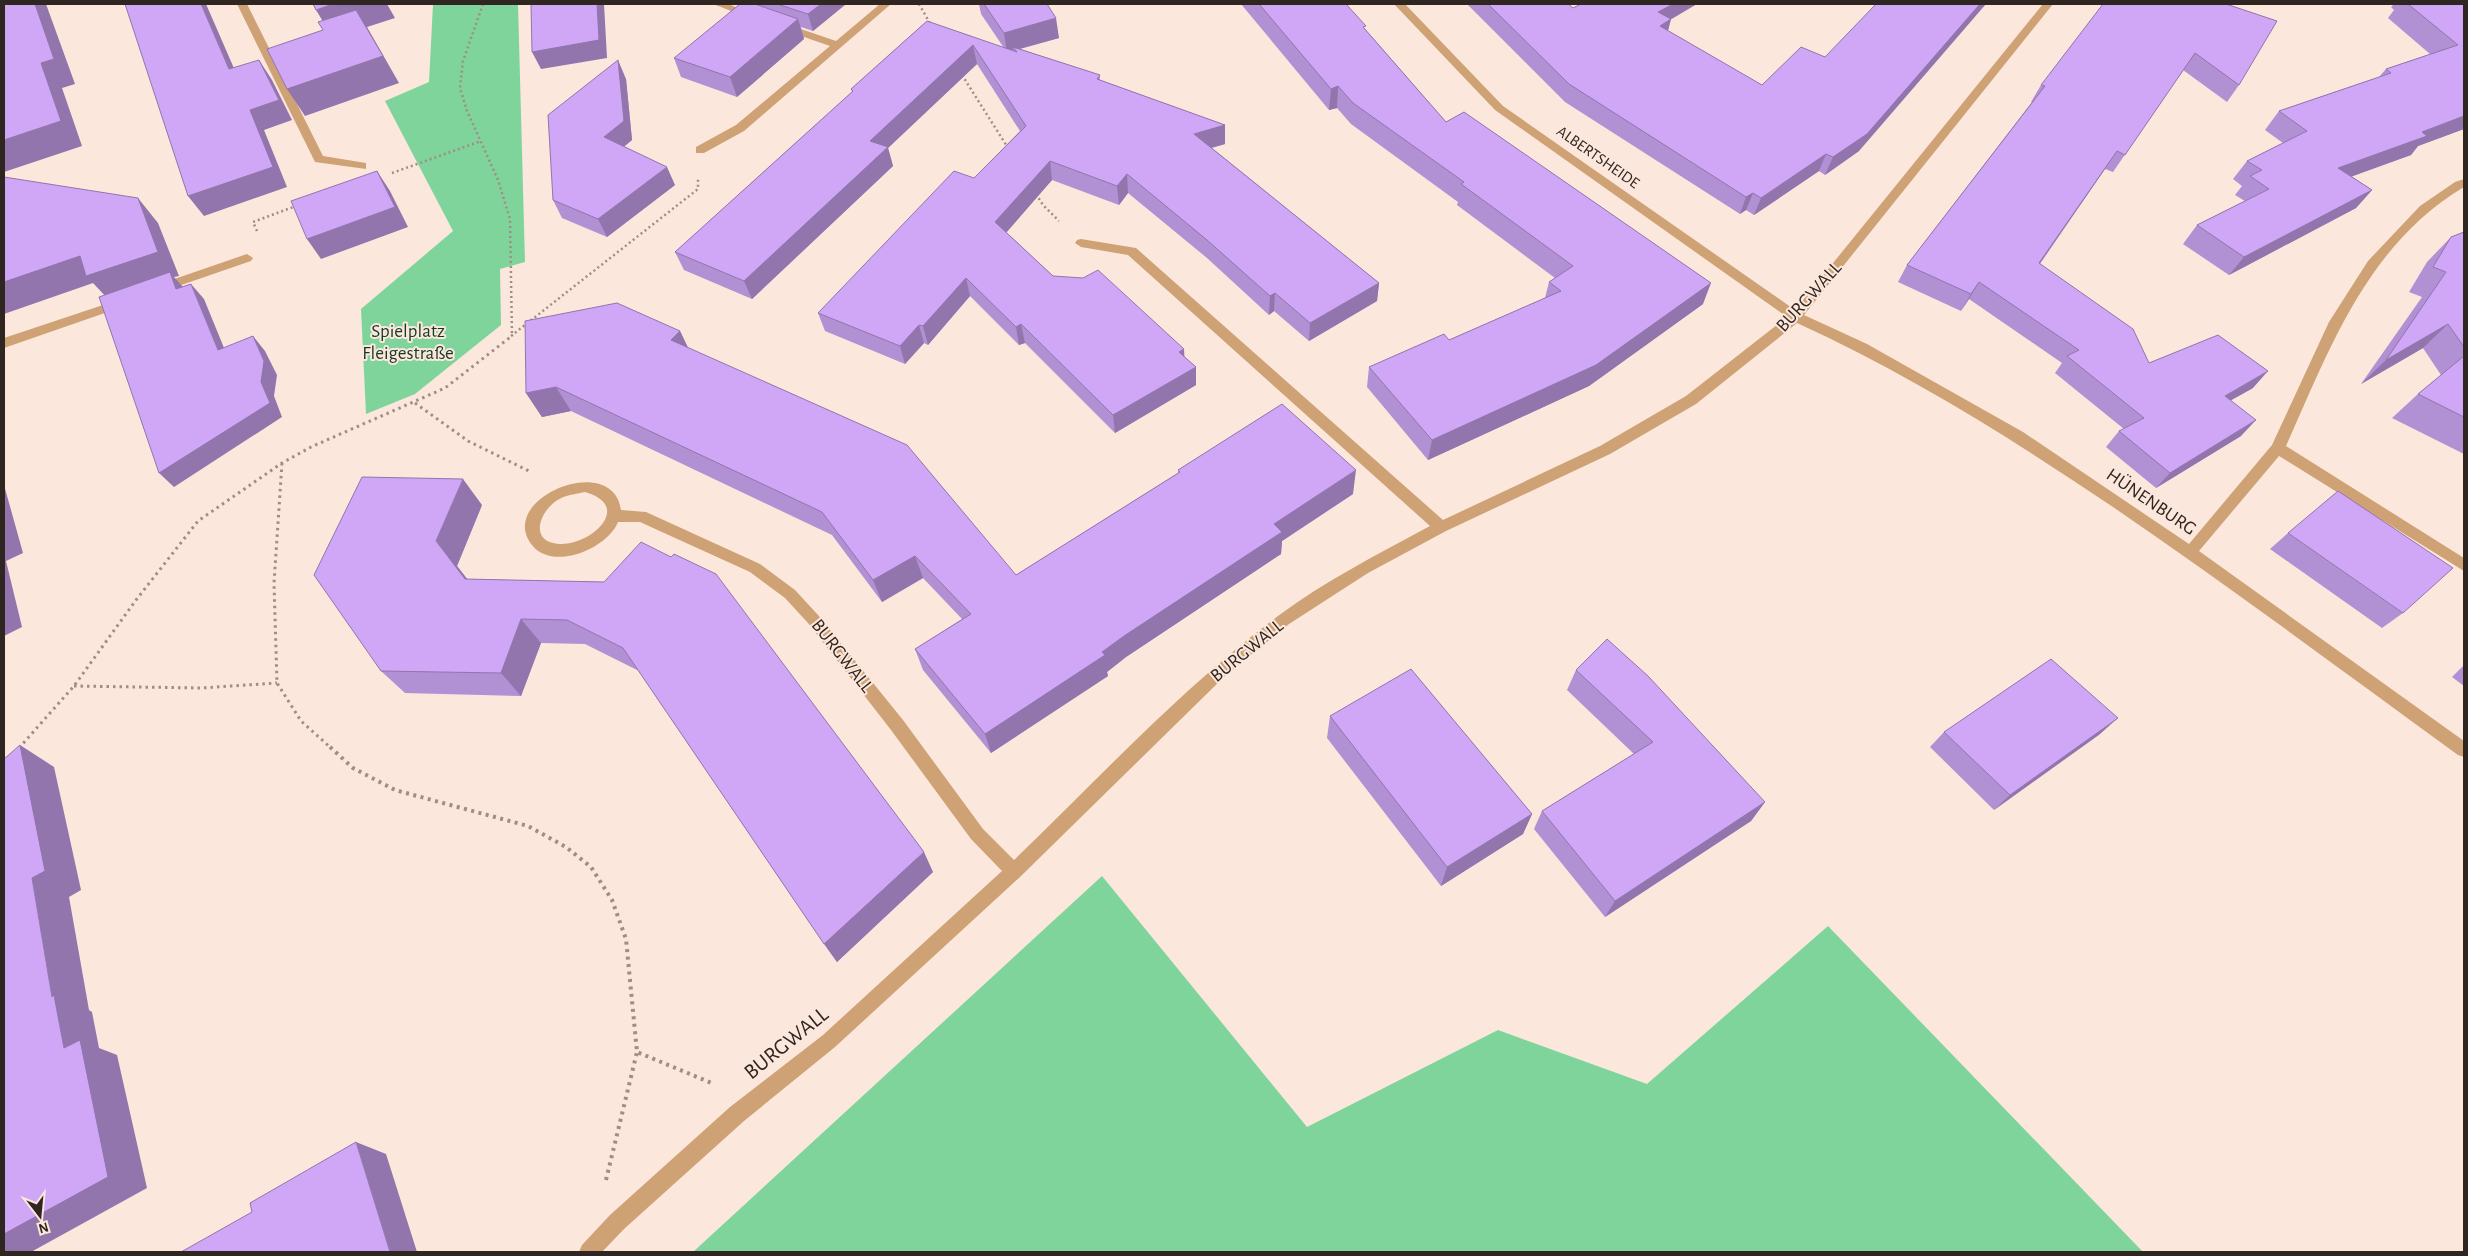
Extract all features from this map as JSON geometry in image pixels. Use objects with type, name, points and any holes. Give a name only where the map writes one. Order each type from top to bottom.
[{"type":"street","points":[[242,4],[319,159],[362,166]]},
{"type":"street","points":[[718,4],[838,45]]},
{"type":"street","points":[[700,150],[740,128],[886,4]]},
{"type":"street","name":"ALBERTSHEIDE","points":[[1399,4],[1500,108],[1796,317]]},
{"type":"street","name":"BURGWALL","points":[[589,1252],[617,1222],[737,1114],[830,1041],[1014,871],[1220,671],[1284,620],[1363,569],[1441,527],[1605,450],[1691,400],[1754,353],[1796,317],[2048,4]]},
{"type":"street","points":[[2190,552],[2278,448],[2335,322],[2372,264],[2424,209],[2459,184],[2464,183]]},
{"type":"street","points":[[1081,242],[1132,251],[1441,527]]},
{"type":"street","points":[[148,293],[247,258]]},
{"type":"street","points":[[4,343],[130,299]]},
{"type":"street","name":"HÜNENBURG","points":[[1796,317],[1862,347],[2018,436],[2190,552],[2464,750]]},
{"type":"street","points":[[2278,448],[2464,565]]},
{"type":"street","points":[[594,488],[604,492],[612,499],[614,516],[607,531],[589,545],[563,551],[549,549],[541,546],[534,538],[531,529],[535,514],[552,497],[570,489],[594,488]]},
{"type":"street","name":"BURGWALL","points":[[614,516],[640,516],[755,568],[790,594],[813,619],[897,725],[978,834],[1014,871]]},
{"type":"path","points":[[483,4],[463,61],[460,88],[467,111],[498,180],[510,219],[512,336]]},
{"type":"path","points":[[919,4],[934,30]]},
{"type":"path","points":[[960,72],[1012,155]]},
{"type":"path","points":[[15,753],[74,686],[136,600],[198,521],[282,463],[311,447],[370,420],[416,403],[445,388],[698,189],[700,150]]},
{"type":"path","points":[[1033,189],[1043,205],[1081,242]]},
{"type":"path","points":[[416,403],[468,441],[539,476],[552,497]]},
{"type":"path","points":[[282,463],[274,583],[277,683],[301,721],[353,768],[395,790],[528,826],[566,847],[591,867],[612,900],[626,939],[636,1052],[603,1194],[617,1222]]},
{"type":"path","points":[[74,686],[167,689],[228,688],[277,683]]},
{"type":"path","points":[[636,1052],[718,1086],[737,1114]]},
{"type":"green space","name":"Spielplatz Fleigestraße","points":[[433,4],[518,4],[525,262],[500,269],[501,325],[415,394],[366,414],[361,309],[453,231],[385,101],[429,82]]},
{"type":"green space","points":[[1102,876],[1307,1127],[1498,1030],[1647,1084],[1828,926],[2143,1252],[693,1252]]},
{"type":"building","points":[[4,4],[35,4],[54,59],[41,63],[61,121],[4,140]]},
{"type":"building","points":[[125,4],[201,4],[229,69],[259,60],[279,100],[250,110],[273,167],[188,196]]},
{"type":"building","points":[[313,4],[333,4],[316,10]]},
{"type":"building","points":[[531,4],[597,4],[599,40],[532,52]]},
{"type":"building","points":[[740,4],[755,4],[798,19],[730,77],[674,58]]},
{"type":"building","points":[[777,4],[821,4],[808,14]]},
{"type":"building","points":[[984,4],[1047,4],[1056,18],[1004,33]]},
{"type":"building","points":[[1259,4],[1346,4],[1366,26],[1363,27],[1446,122],[1464,112],[1711,283],[1596,365],[1432,440],[1369,367],[1444,334],[1449,340],[1561,291],[1549,282],[1573,266],[1461,184],[1464,182],[1353,103],[1338,86],[1331,89]]},
{"type":"building","points":[[1488,4],[1568,4],[1573,8],[1581,4],[1673,4],[1658,12],[1671,19],[1660,26],[1762,85],[1801,47],[1825,57],[1876,4],[1980,4],[1867,134],[1833,157],[1826,154],[1761,198],[1753,193],[1746,197],[1569,84]]},
{"type":"building","points":[[2103,4],[2226,4],[2277,21],[2239,85],[2195,53],[2125,155],[2117,151],[2039,263],[2133,329],[2149,363],[2218,335],[2268,371],[2225,396],[2256,420],[2170,473],[2119,431],[2144,418],[2067,356],[2079,350],[1979,282],[1971,294],[1907,265],[2045,86],[2041,85]]},
{"type":"building","points":[[2408,4],[2464,4],[2464,116],[2422,132],[2427,136],[2338,168],[2372,190],[2244,257],[2197,225],[2269,189],[2250,176],[2262,170],[2247,161],[2307,131],[2279,111],[2391,73],[2386,69],[2458,45]]},
{"type":"building","points":[[356,10],[383,56],[287,89],[267,49],[323,30],[318,22]]},
{"type":"building","points":[[927,21],[1017,52],[1013,47],[1100,75],[1097,79],[1225,125],[1194,134],[1379,283],[1310,323],[1275,293],[1270,296],[1207,240],[1127,174],[1117,186],[1050,161],[995,222],[1053,276],[1083,278],[1098,270],[1184,349],[1179,352],[1196,367],[1113,415],[1021,324],[1016,327],[966,278],[923,326],[919,325],[900,346],[818,313],[954,171],[974,178],[1026,126],[973,45],[870,141],[888,147],[744,281],[675,252],[853,91],[851,89]]},
{"type":"building","points":[[618,60],[624,121],[604,137],[667,167],[598,219],[553,200],[548,115]]},
{"type":"building","points":[[377,171],[395,207],[307,239],[291,201]]},
{"type":"building","points":[[4,177],[138,198],[158,252],[86,276],[80,256],[4,282]]},
{"type":"building","points":[[2464,232],[2464,347],[2448,324],[2386,360],[2446,272],[2433,267],[2451,237]]},
{"type":"building","points":[[170,272],[176,289],[191,284],[218,350],[253,336],[264,361],[261,382],[270,403],[159,473],[99,297]]},
{"type":"building","points":[[617,303],[680,331],[671,340],[907,445],[1016,575],[1180,472],[1178,470],[1282,404],[1356,470],[1274,524],[1282,532],[1124,636],[1102,652],[1105,655],[985,734],[915,649],[971,614],[915,556],[873,580],[822,512],[556,387],[526,393],[525,321]]},
{"type":"building","points":[[2464,356],[2464,417],[2418,394]]},
{"type":"building","points":[[362,477],[463,479],[436,541],[465,579],[604,582],[641,542],[671,557],[674,554],[716,574],[924,852],[824,944],[623,648],[567,620],[521,619],[501,673],[381,671],[314,575]]},
{"type":"building","points":[[2338,491],[2453,568],[2403,613],[2288,533]]},
{"type":"building","points":[[1607,639],[1648,676],[1765,802],[1615,901],[1542,811],[1653,742],[1576,670]]},
{"type":"building","points":[[2051,659],[2118,718],[2010,795],[1944,732]]},
{"type":"building","points":[[1411,669],[1532,814],[1447,867],[1330,716]]},
{"type":"building","points":[[20,745],[45,871],[32,878],[52,997],[54,995],[64,1048],[80,1040],[108,1177],[4,1234],[4,759]]},
{"type":"building","points":[[356,1142],[390,1252],[181,1252],[252,1212],[250,1203]]}]
